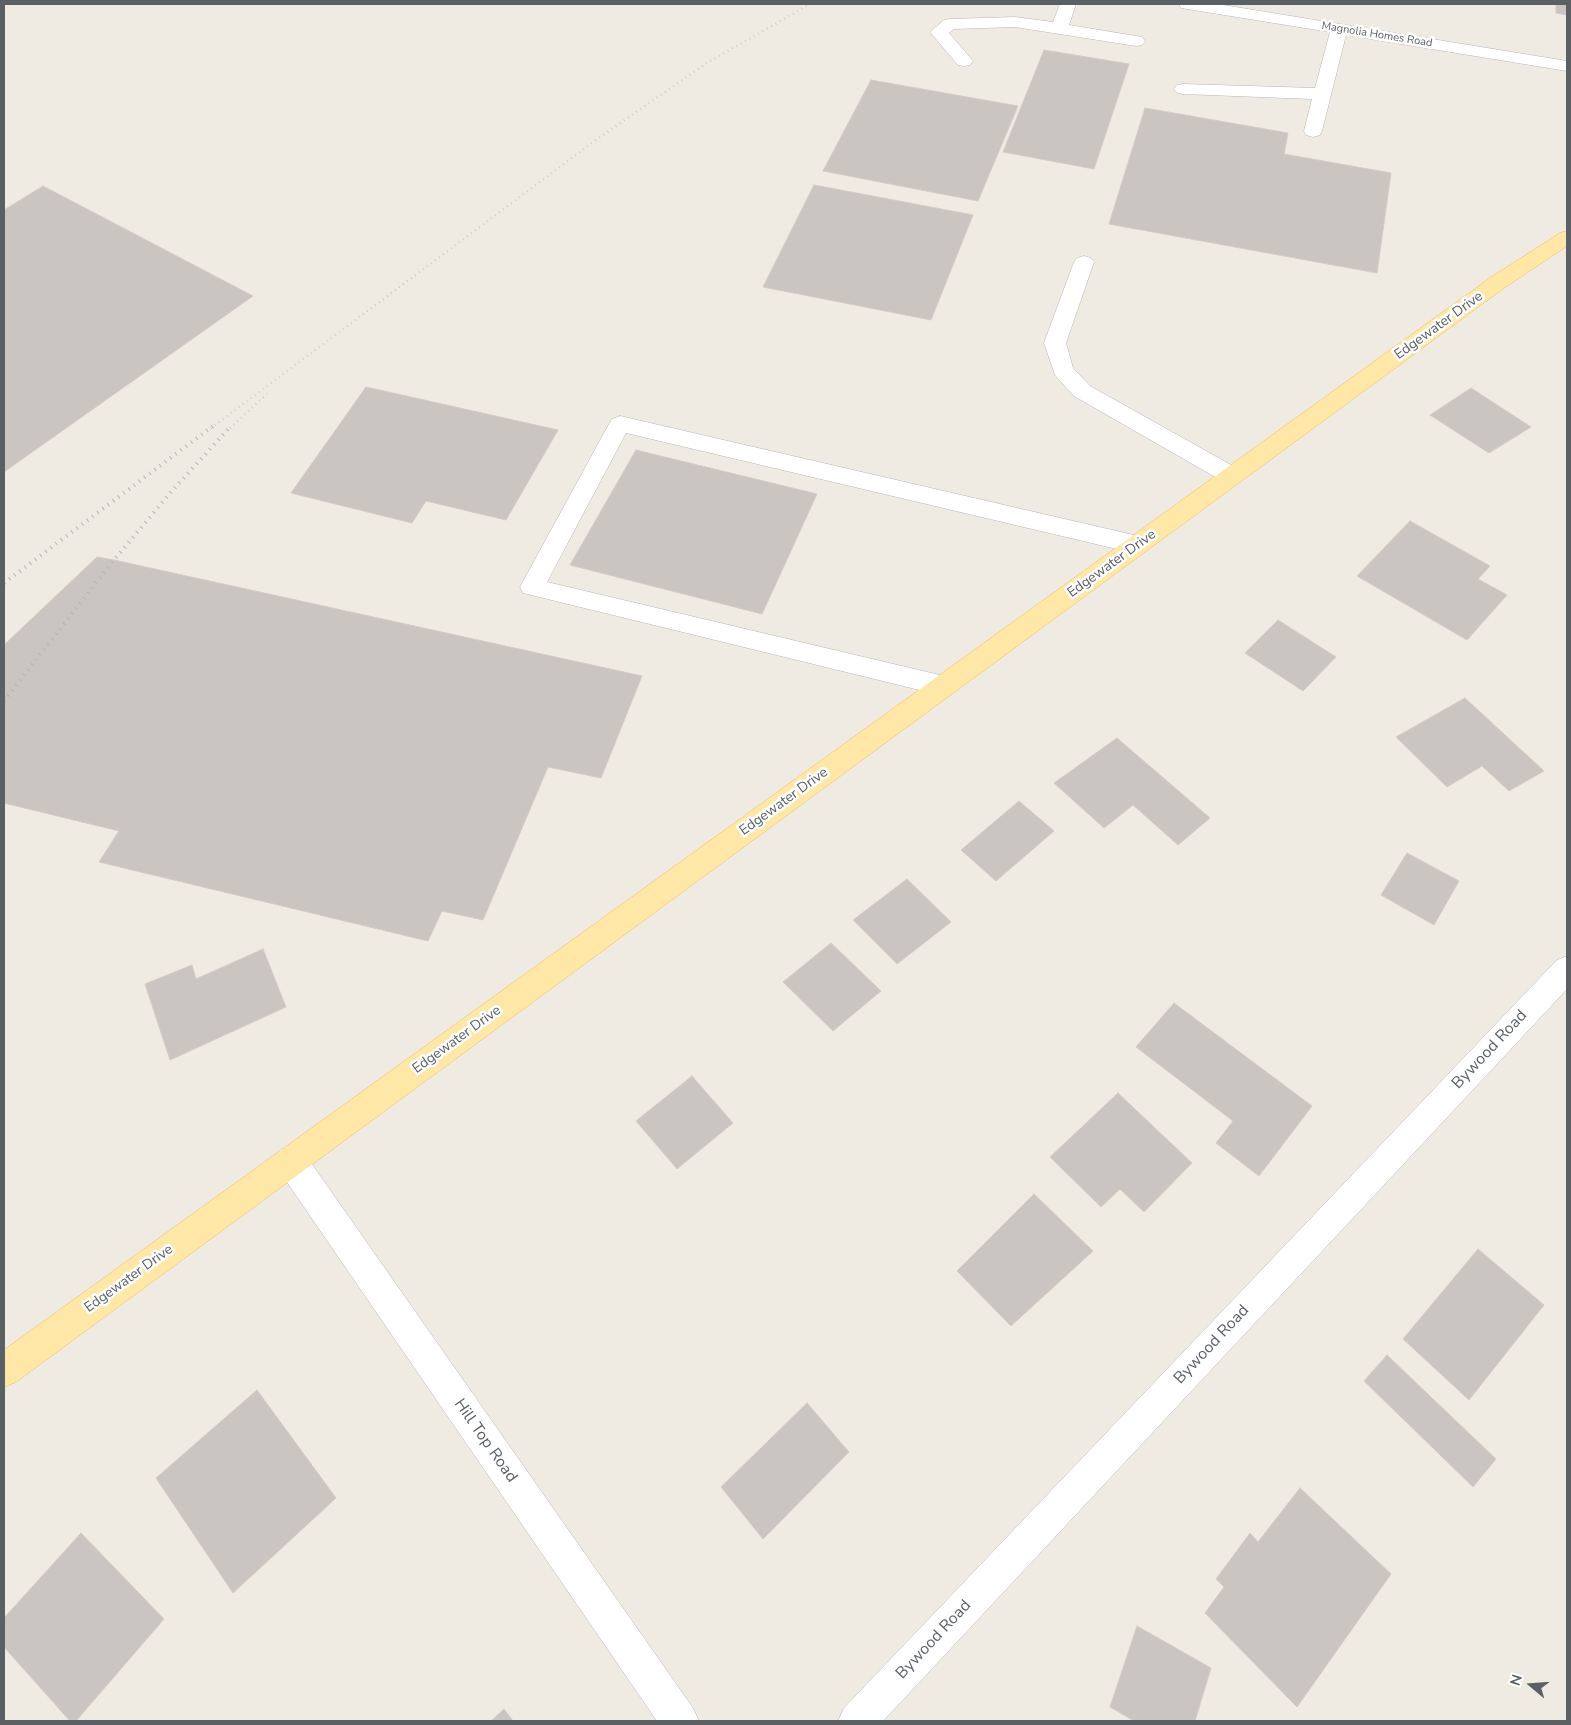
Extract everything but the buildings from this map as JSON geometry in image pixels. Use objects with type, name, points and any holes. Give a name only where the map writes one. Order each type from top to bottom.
[{"type":"main road","name":"Edgewater Drive","points":[[4,1370],[1497,283],[1567,237]]},
{"type":"street","points":[[1060,28],[1068,4]]},
{"type":"street","name":"Magnolia Homes Road","points":[[1187,4],[1567,66]]},
{"type":"street","points":[[964,61],[939,32],[950,24],[1015,22],[1136,41]]},
{"type":"street","points":[[1314,131],[1339,29]]},
{"type":"street","points":[[1183,89],[1322,94]]},
{"type":"street","points":[[1084,262],[1055,343],[1063,370],[1082,390],[1232,476]]},
{"type":"street","points":[[944,686],[532,587],[620,424],[1138,545]]},
{"type":"street","name":"Bywood Road","points":[[857,1721],[1567,969]]},
{"type":"street","name":"Hill Top Road","points":[[291,1161],[680,1721]]},
{"type":"railway","points":[[211,428],[593,142],[707,63],[810,4]]},
{"type":"railway","points":[[230,428],[267,394]]},
{"type":"railway","points":[[4,583],[213,426]]},
{"type":"railway","points":[[4,701],[114,560],[171,492],[231,426]]}]
